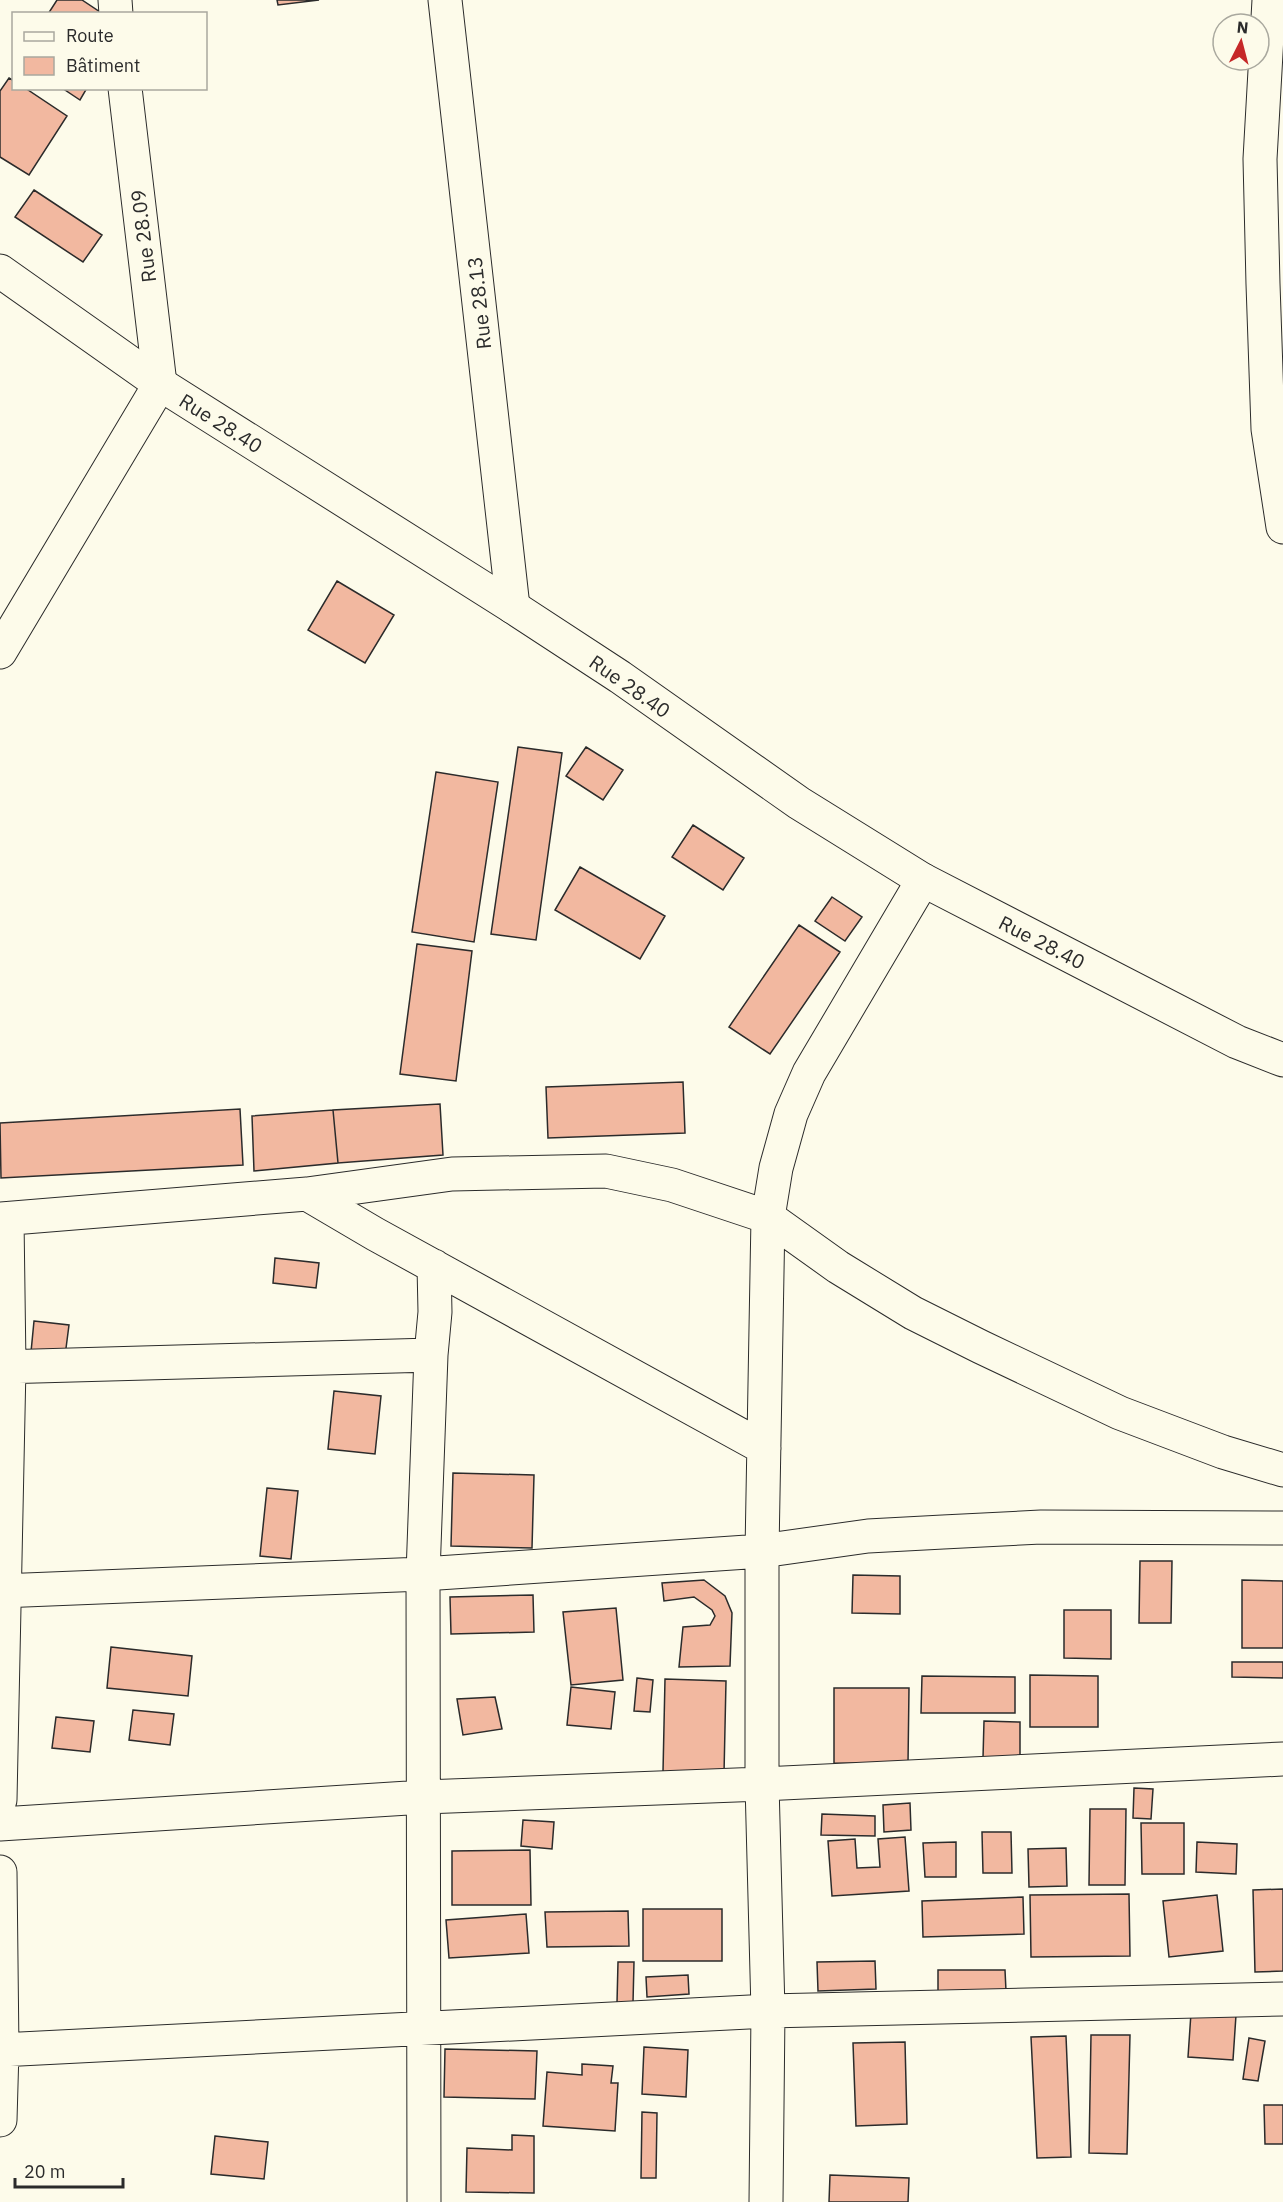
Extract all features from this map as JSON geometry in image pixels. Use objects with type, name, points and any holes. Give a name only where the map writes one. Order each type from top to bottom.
[{"type":"street","name":"Rue 28.13","points":[[445,0],[513,607]]},
{"type":"street","points":[[1269,0],[1260,159],[1263,284],[1268,429],[1283,527]]},
{"type":"street","name":"Rue 28.09","points":[[125,90],[160,384]]},
{"type":"street","name":"Rue 28.40","points":[[0,271],[160,384],[513,607],[620,677],[799,802],[923,880],[1237,1042],[1283,1060]]},
{"type":"street","points":[[4,637],[160,384]]},
{"type":"street","points":[[766,2202],[768,2011],[762,1784],[762,1551],[768,1218],[776,1168],[791,1114],[809,1073],[923,880]]},
{"type":"street","points":[[0,1800],[5,1366],[4,1219],[307,1194],[452,1173],[606,1171],[672,1185],[768,1218],[838,1267],[904,1308],[981,1347],[1120,1413],[1224,1452],[1283,1470]]},
{"type":"street","points":[[307,1194],[764,1448]]},
{"type":"street","points":[[424,2202],[423,1574],[431,1355],[435,1312],[434,1266]]},
{"type":"street","points":[[5,1366],[431,1355]]},
{"type":"street","points":[[2,1590],[423,1574],[762,1551],[868,1536],[1041,1527],[1283,1528]]},
{"type":"street","points":[[0,1824],[424,1797],[762,1784],[1283,1759]]},
{"type":"street","points":[[0,1872],[0,2120]]},
{"type":"street","points":[[1,2050],[768,2011],[1283,1999]]},
{"type":"building","points":[[57,0],[82,0],[100,12],[49,12]]},
{"type":"building","points":[[277,0],[319,0],[278,5]]},
{"type":"building","points":[[9,78],[12,80],[12,90],[28,90],[67,116],[29,175],[0,157],[0,91]]},
{"type":"building","points":[[65,90],[86,90],[80,100]]},
{"type":"building","points":[[34,190],[102,235],[83,262],[15,217]]},
{"type":"building","points":[[337,581],[394,615],[365,663],[308,630]]},
{"type":"building","points":[[518,747],[562,753],[536,940],[491,934]]},
{"type":"building","points":[[586,747],[623,770],[603,800],[566,776]]},
{"type":"building","points":[[436,772],[498,782],[474,942],[412,932]]},
{"type":"building","points":[[693,825],[744,858],[723,890],[672,857]]},
{"type":"building","points":[[580,867],[665,916],[640,959],[555,910]]},
{"type":"building","points":[[832,897],[862,917],[845,941],[815,921]]},
{"type":"building","points":[[799,925],[840,952],[770,1054],[729,1027]]},
{"type":"building","points":[[417,944],[472,951],[456,1081],[400,1074]]},
{"type":"building","points":[[683,1082],[685,1133],[548,1138],[546,1087]]},
{"type":"building","points":[[440,1104],[443,1155],[338,1163],[333,1110]]},
{"type":"building","points":[[240,1109],[243,1165],[1,1178],[0,1123]]},
{"type":"building","points":[[333,1110],[338,1163],[254,1171],[252,1116]]},
{"type":"building","points":[[275,1258],[319,1263],[316,1288],[273,1283]]},
{"type":"building","points":[[34,1321],[69,1325],[65,1356],[31,1352]]},
{"type":"building","points":[[334,1391],[381,1396],[375,1454],[328,1449]]},
{"type":"building","points":[[453,1473],[534,1475],[532,1548],[451,1546]]},
{"type":"building","points":[[267,1488],[298,1491],[291,1559],[260,1556]]},
{"type":"building","points":[[1140,1561],[1172,1561],[1171,1623],[1139,1623]]},
{"type":"building","points":[[853,1575],[900,1576],[900,1614],[852,1613]]},
{"type":"building","points":[[704,1580],[725,1596],[732,1613],[730,1666],[679,1667],[683,1627],[710,1625],[715,1616],[712,1610],[694,1597],[664,1601],[662,1583]]},
{"type":"building","points":[[1242,1580],[1283,1581],[1283,1648],[1242,1648]]},
{"type":"building","points":[[533,1595],[534,1632],[451,1634],[450,1597]]},
{"type":"building","points":[[616,1608],[623,1680],[571,1685],[563,1612]]},
{"type":"building","points":[[1064,1610],[1111,1610],[1111,1659],[1064,1658]]},
{"type":"building","points":[[111,1647],[192,1656],[188,1696],[107,1688]]},
{"type":"building","points":[[1232,1662],[1283,1662],[1283,1678],[1232,1677]]},
{"type":"building","points":[[1030,1675],[1098,1676],[1098,1727],[1030,1727]]},
{"type":"building","points":[[922,1676],[1015,1677],[1015,1713],[921,1713]]},
{"type":"building","points":[[637,1678],[653,1680],[650,1712],[634,1711]]},
{"type":"building","points":[[665,1679],[726,1681],[724,1774],[663,1772]]},
{"type":"building","points":[[571,1687],[615,1692],[611,1729],[567,1725]]},
{"type":"building","points":[[834,1688],[909,1688],[908,1764],[834,1763]]},
{"type":"building","points":[[495,1697],[502,1729],[463,1735],[457,1699]]},
{"type":"building","points":[[133,1710],[174,1714],[170,1745],[129,1740]]},
{"type":"building","points":[[56,1717],[94,1721],[90,1752],[52,1748]]},
{"type":"building","points":[[984,1721],[1020,1722],[1020,1758],[983,1758]]},
{"type":"building","points":[[1134,1788],[1153,1789],[1151,1819],[1133,1818]]},
{"type":"building","points":[[910,1803],[911,1830],[884,1832],[883,1805]]},
{"type":"building","points":[[1090,1809],[1126,1809],[1125,1885],[1089,1885]]},
{"type":"building","points":[[822,1814],[875,1816],[875,1836],[821,1835]]},
{"type":"building","points":[[523,1820],[554,1822],[552,1849],[521,1846]]},
{"type":"building","points":[[1141,1823],[1184,1823],[1184,1874],[1142,1874]]},
{"type":"building","points":[[982,1832],[1011,1832],[1012,1873],[983,1873]]},
{"type":"building","points":[[905,1837],[909,1891],[832,1896],[828,1841],[855,1839],[857,1868],[880,1867],[878,1839]]},
{"type":"building","points":[[956,1842],[956,1877],[925,1877],[923,1843]]},
{"type":"building","points":[[1197,1842],[1237,1844],[1236,1874],[1196,1872]]},
{"type":"building","points":[[1066,1848],[1067,1886],[1029,1887],[1028,1849]]},
{"type":"building","points":[[530,1850],[531,1905],[452,1905],[452,1851]]},
{"type":"building","points":[[1283,1889],[1283,1971],[1255,1972],[1253,1890]]},
{"type":"building","points":[[1129,1894],[1130,1956],[1031,1957],[1030,1895]]},
{"type":"building","points":[[1217,1895],[1223,1951],[1169,1957],[1163,1901]]},
{"type":"building","points":[[1023,1897],[1024,1934],[923,1937],[922,1901]]},
{"type":"building","points":[[643,1909],[722,1909],[722,1961],[643,1961]]},
{"type":"building","points":[[628,1911],[629,1946],[547,1947],[545,1912]]},
{"type":"building","points":[[526,1914],[529,1953],[449,1958],[446,1920]]},
{"type":"building","points":[[875,1961],[876,1989],[818,1991],[817,1962]]},
{"type":"building","points":[[618,1962],[634,1962],[633,2003],[617,2003]]},
{"type":"building","points":[[938,1970],[1005,1970],[1006,1991],[938,1991]]},
{"type":"building","points":[[688,1975],[689,1994],[647,1997],[646,1977]]},
{"type":"building","points":[[1191,2013],[1236,2015],[1233,2060],[1188,2057]]},
{"type":"building","points":[[1091,2035],[1130,2035],[1127,2154],[1089,2153]]},
{"type":"building","points":[[1066,2036],[1071,2157],[1037,2158],[1031,2037]]},
{"type":"building","points":[[1249,2038],[1265,2041],[1258,2081],[1243,2079]]},
{"type":"building","points":[[905,2042],[907,2124],[856,2126],[853,2043]]},
{"type":"building","points":[[644,2047],[688,2050],[686,2097],[642,2094]]},
{"type":"building","points":[[445,2049],[537,2051],[535,2099],[444,2097]]},
{"type":"building","points":[[582,2064],[613,2066],[611,2083],[618,2083],[615,2131],[543,2126],[547,2072],[582,2075]]},
{"type":"building","points":[[1264,2105],[1283,2105],[1283,2144],[1265,2144]]},
{"type":"building","points":[[642,2112],[657,2113],[656,2178],[641,2178]]},
{"type":"building","points":[[512,2135],[534,2136],[534,2193],[466,2192],[467,2148],[512,2150]]},
{"type":"building","points":[[215,2136],[268,2142],[264,2179],[211,2174]]},
{"type":"building","points":[[830,2175],[909,2178],[908,2202],[829,2202]]}]
